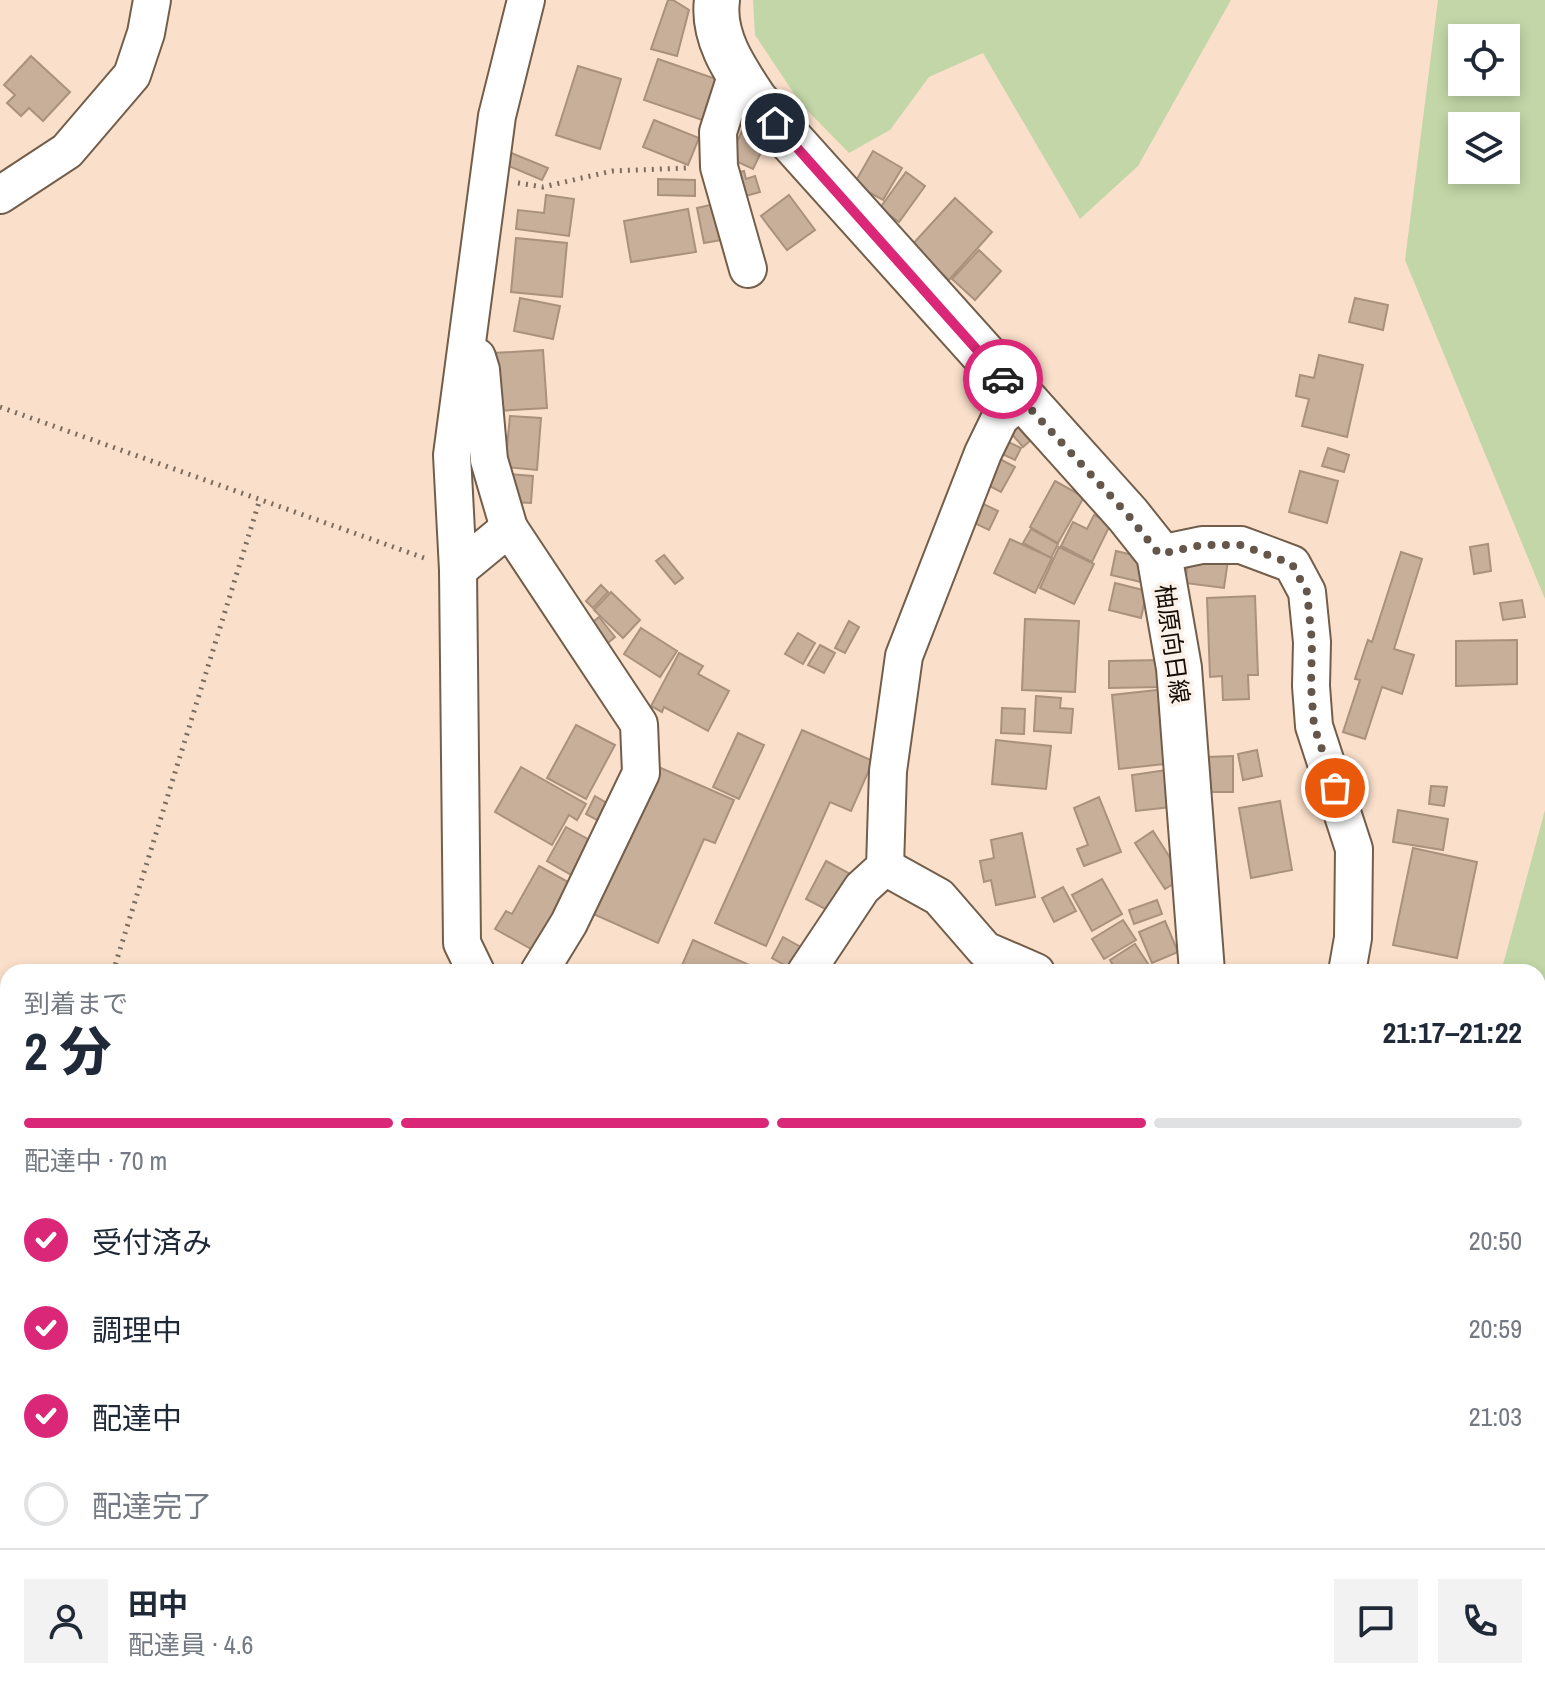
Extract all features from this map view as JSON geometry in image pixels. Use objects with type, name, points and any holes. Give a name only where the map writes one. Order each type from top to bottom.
[{"type":"main road","name":"柚原向日線","points":[[717,0],[715,18],[726,51],[755,100],[1128,515],[1159,554],[1179,668],[1201,964]]},
{"type":"street","points":[[0,195],[67,151],[132,75],[146,33],[152,0]]},
{"type":"street","points":[[472,964],[462,943],[458,570],[452,455],[497,116],[526,0]]},
{"type":"street","points":[[737,73],[718,132],[719,167],[748,269]]},
{"type":"street","points":[[468,333],[481,370],[489,460],[509,528],[639,724],[641,773],[569,923],[544,964]]},
{"type":"street","points":[[811,964],[862,888],[885,867],[888,771],[904,656],[983,453],[1000,418],[1022,399]]},
{"type":"street","points":[[452,455],[489,460]]},
{"type":"street","points":[[458,570],[509,528]]},
{"type":"street","points":[[1159,554],[1202,545],[1241,545],[1292,564],[1307,592],[1314,726],[1354,849],[1353,938],[1348,964]]},
{"type":"street","points":[[885,867],[939,897],[985,950],[1017,964]]},
{"type":"path","points":[[489,178],[543,187],[612,171],[719,167]]},
{"type":"path","points":[[0,407],[458,570]]},
{"type":"path","points":[[115,964],[260,499]]},
{"type":"green space","points":[[753,0],[1231,0],[1138,166],[1080,219],[983,53],[929,77],[890,130],[849,153],[801,104],[755,35]]},
{"type":"green space","points":[[1438,0],[1545,0],[1545,599],[1405,260]]},
{"type":"green space","points":[[1545,810],[1545,964],[1503,964]]},
{"type":"building","points":[[668,0],[689,10],[677,56],[651,49]]},
{"type":"building","points":[[31,56],[70,92],[43,121],[29,108],[21,116],[7,103],[15,95],[4,85]]},
{"type":"building","points":[[658,59],[722,81],[708,122],[644,100]]},
{"type":"building","points":[[578,66],[621,79],[600,149],[556,135]]},
{"type":"building","points":[[654,120],[699,138],[688,165],[643,147]]},
{"type":"building","points":[[744,127],[768,138],[753,169],[729,158]]},
{"type":"building","points":[[873,151],[902,168],[883,200],[854,184]]},
{"type":"building","points":[[509,152],[548,168],[542,180],[504,164]]},
{"type":"building","points":[[744,171],[746,179],[755,176],[760,192],[738,198],[731,174]]},
{"type":"building","points":[[906,172],[925,186],[899,222],[880,208]]},
{"type":"building","points":[[658,179],[695,180],[695,196],[658,195]]},
{"type":"building","points":[[546,195],[574,199],[569,236],[516,229],[518,210],[544,213]]},
{"type":"building","points":[[789,195],[815,230],[787,250],[761,216]]},
{"type":"building","points":[[955,198],[992,232],[949,280],[911,246]]},
{"type":"building","points":[[719,203],[727,239],[704,243],[697,208]]},
{"type":"building","points":[[688,209],[696,252],[631,262],[624,221]]},
{"type":"building","points":[[516,238],[567,243],[562,297],[511,292]]},
{"type":"building","points":[[979,250],[1001,271],[975,300],[952,279]]},
{"type":"building","points":[[520,298],[560,306],[553,339],[514,331]]},
{"type":"building","points":[[1355,298],[1388,305],[1383,330],[1349,322]]},
{"type":"building","points":[[543,350],[547,408],[497,411],[494,353]]},
{"type":"building","points":[[1319,355],[1363,365],[1347,437],[1302,426],[1309,399],[1296,396],[1300,375],[1314,378]]},
{"type":"building","points":[[510,416],[541,418],[537,470],[505,467]]},
{"type":"building","points":[[1018,427],[1030,441],[1023,447],[1011,433]]},
{"type":"building","points":[[1004,440],[1021,448],[1015,460],[998,452]]},
{"type":"building","points":[[1328,448],[1349,455],[1344,472],[1322,466]]},
{"type":"building","points":[[996,457],[1015,467],[1001,492],[982,482]]},
{"type":"building","points":[[1300,471],[1338,481],[1327,523],[1289,512]]},
{"type":"building","points":[[508,474],[533,476],[531,503],[506,502]]},
{"type":"building","points":[[1055,481],[1084,497],[1058,543],[1030,527]]},
{"type":"building","points":[[975,500],[998,511],[989,530],[966,519]]},
{"type":"building","points":[[1094,515],[1111,523],[1092,562],[1061,546],[1073,522],[1087,529]]},
{"type":"building","points":[[1031,529],[1058,544],[1051,558],[1023,543]]},
{"type":"building","points":[[1010,539],[1052,558],[1035,593],[994,573]]},
{"type":"building","points":[[1488,544],[1491,571],[1474,574],[1470,547]]},
{"type":"building","points":[[1059,547],[1094,564],[1074,604],[1040,588]]},
{"type":"building","points":[[1116,551],[1146,558],[1141,582],[1111,575]]},
{"type":"building","points":[[1401,552],[1422,559],[1394,649],[1414,655],[1402,694],[1382,687],[1365,739],[1343,732],[1360,680],[1355,679],[1368,640],[1372,642]]},
{"type":"building","points":[[664,555],[683,578],[675,584],[656,561]]},
{"type":"building","points":[[1189,555],[1228,560],[1224,588],[1185,583]]},
{"type":"building","points":[[1115,583],[1147,591],[1141,618],[1109,610]]},
{"type":"building","points":[[601,585],[608,592],[593,608],[586,601]]},
{"type":"building","points":[[611,592],[640,620],[623,638],[594,610]]},
{"type":"building","points":[[1255,596],[1258,675],[1248,675],[1249,699],[1223,700],[1222,676],[1210,677],[1207,598]]},
{"type":"building","points":[[1522,600],[1525,617],[1503,620],[1500,603]]},
{"type":"building","points":[[599,617],[615,637],[604,646],[588,626]]},
{"type":"building","points":[[1025,619],[1079,621],[1075,692],[1022,690]]},
{"type":"building","points":[[849,621],[859,627],[845,653],[835,648]]},
{"type":"building","points":[[641,628],[677,651],[660,677],[624,654]]},
{"type":"building","points":[[798,633],[815,643],[803,664],[785,654]]},
{"type":"building","points":[[1517,640],[1517,684],[1456,686],[1456,641]]},
{"type":"building","points":[[820,645],[835,653],[824,673],[808,665]]},
{"type":"building","points":[[679,653],[703,666],[698,674],[729,691],[708,731],[664,707],[662,712],[651,706]]},
{"type":"building","points":[[1161,660],[1161,687],[1109,688],[1109,661]]},
{"type":"building","points":[[1165,689],[1173,763],[1119,769],[1112,695]]},
{"type":"building","points":[[1036,696],[1061,698],[1060,708],[1073,709],[1071,733],[1034,731]]},
{"type":"building","points":[[1002,708],[1025,709],[1024,734],[1001,733]]},
{"type":"building","points":[[576,725],[615,745],[586,799],[547,778]]},
{"type":"building","points":[[802,730],[873,761],[851,811],[830,802],[766,946],[715,923]]},
{"type":"building","points":[[738,733],[764,745],[739,799],[713,787]]},
{"type":"building","points":[[996,740],[1051,746],[1046,789],[992,784]]},
{"type":"building","points":[[1257,750],[1262,776],[1243,780],[1238,754]]},
{"type":"building","points":[[1233,756],[1233,792],[1206,792],[1206,757]]},
{"type":"building","points":[[654,765],[734,800],[715,843],[704,839],[658,943],[589,912]]},
{"type":"building","points":[[521,767],[586,804],[577,820],[569,815],[552,845],[495,812]]},
{"type":"building","points":[[1167,770],[1171,807],[1136,811],[1132,775]]},
{"type":"building","points":[[1431,786],[1447,787],[1444,806],[1429,804]]},
{"type":"building","points":[[595,796],[617,809],[608,826],[586,814]]},
{"type":"building","points":[[1099,797],[1121,852],[1084,866],[1077,849],[1088,845],[1074,808]]},
{"type":"building","points":[[1280,801],[1292,870],[1251,878],[1239,808]]},
{"type":"building","points":[[1398,810],[1448,819],[1443,850],[1393,842]]},
{"type":"building","points":[[566,827],[593,842],[575,877],[547,861]]},
{"type":"building","points":[[1153,831],[1183,878],[1165,889],[1135,843]]},
{"type":"building","points":[[1022,833],[1035,897],[996,905],[991,880],[984,882],[980,861],[994,858],[991,840]]},
{"type":"building","points":[[1413,848],[1477,862],[1457,958],[1393,945]]},
{"type":"building","points":[[826,861],[854,876],[835,914],[806,899]]},
{"type":"building","points":[[539,866],[577,887],[540,954],[495,929],[506,911],[512,914]]},
{"type":"building","points":[[1102,879],[1122,914],[1092,931],[1072,895]]},
{"type":"building","points":[[1063,887],[1076,911],[1054,922],[1042,898]]},
{"type":"building","points":[[1157,900],[1162,914],[1134,924],[1129,910]]},
{"type":"building","points":[[1123,920],[1136,940],[1104,959],[1092,939]]},
{"type":"building","points":[[1165,921],[1178,952],[1152,963],[1139,932]]},
{"type":"building","points":[[783,937],[810,952],[802,964],[783,964],[772,958]]},
{"type":"building","points":[[693,940],[747,964],[682,964]]},
{"type":"building","points":[[1135,944],[1148,964],[1112,964],[1110,960]]},
{"type":"way so far","points":[[1003,379],[1128,515],[1159,554],[1202,545],[1241,545],[1292,564],[1307,592],[1314,726],[1335,788]]},
{"type":"route","points":[[775,123],[1003,379]]}]
